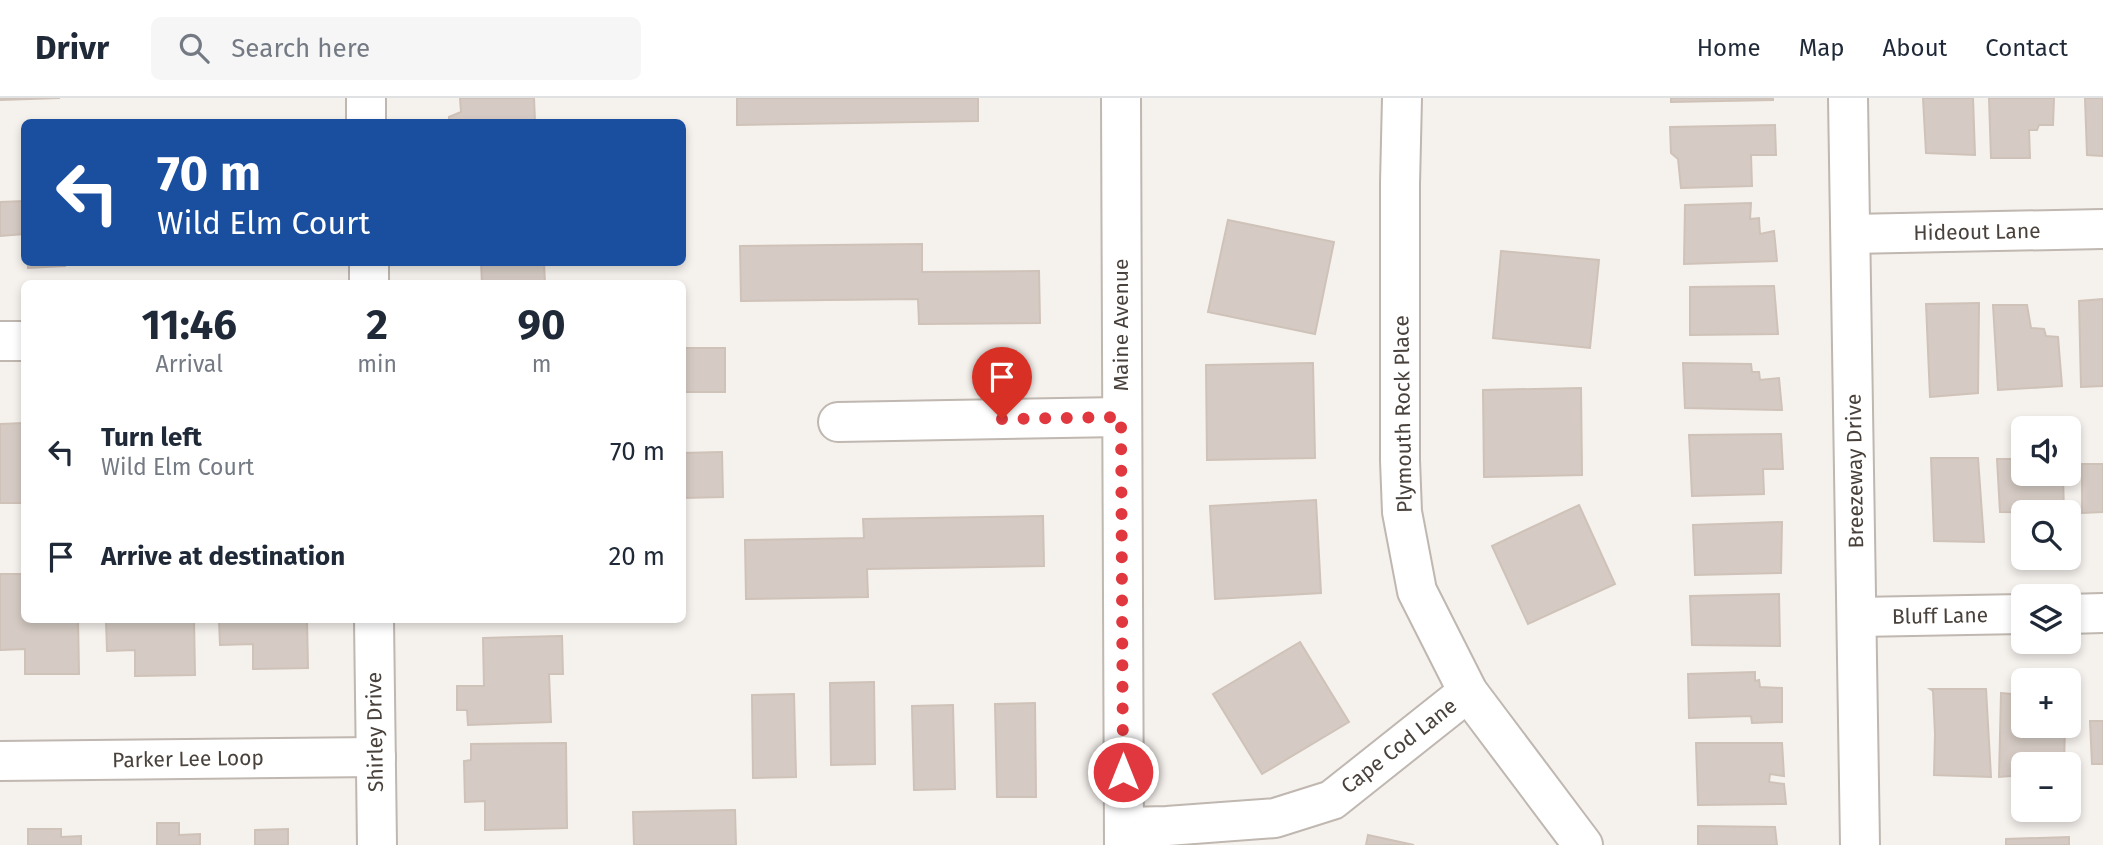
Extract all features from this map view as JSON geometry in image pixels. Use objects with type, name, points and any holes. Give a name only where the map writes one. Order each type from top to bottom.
[{"type":"street","points":[[366,98],[366,119]]},
{"type":"street","name":"Maine Avenue","points":[[1121,98],[1124,836]]},
{"type":"street","name":"Plymouth Rock Place","points":[[1402,98],[1399,460],[1402,512],[1417,591],[1468,692],[1583,845]]},
{"type":"street","name":"Breezeway Drive","points":[[1848,98],[1860,845]]},
{"type":"street","name":"Hideout Lane","points":[[1851,234],[2103,229]]},
{"type":"street","points":[[0,341],[21,341]]},
{"type":"street","points":[[838,422],[1121,417]]},
{"type":"street","points":[[2081,614],[2103,613]]},
{"type":"street","name":"Bluff Lane","points":[[1857,617],[2011,614]]},
{"type":"street","name":"Shirley Drive","points":[[374,623],[377,845]]},
{"type":"street","name":"Cape Cod Lane","points":[[1124,836],[1167,826],[1275,818],[1332,800],[1468,692]]},
{"type":"street","name":"Parker Lee Loop","points":[[0,761],[376,757]]},
{"type":"building","points":[[0,98],[60,98],[0,100]]},
{"type":"building","points":[[460,98],[534,98],[535,119],[449,119],[461,112]]},
{"type":"building","points":[[737,98],[978,98],[978,121],[737,125]]},
{"type":"building","points":[[1671,98],[1773,98],[1773,100],[1671,102]]},
{"type":"building","points":[[1923,98],[1973,98],[1975,155],[1926,153]]},
{"type":"building","points":[[1989,98],[2054,98],[2053,125],[2039,125],[2037,130],[2029,130],[2030,158],[1991,158]]},
{"type":"building","points":[[2085,98],[2103,98],[2103,156],[2087,155]]},
{"type":"building","points":[[1775,125],[1776,155],[1751,155],[1752,186],[1681,188],[1678,159],[1671,153],[1670,127]]},
{"type":"building","points":[[21,201],[21,234],[0,236],[0,202]]},
{"type":"building","points":[[1751,203],[1750,219],[1759,218],[1760,234],[1774,231],[1777,261],[1684,264],[1685,205]]},
{"type":"building","points":[[1228,220],[1334,242],[1315,334],[1208,312]]},
{"type":"building","points":[[922,244],[922,272],[1039,271],[1040,323],[919,324],[918,299],[741,301],[740,246]]},
{"type":"building","points":[[1501,251],[1599,260],[1590,348],[1493,338]]},
{"type":"building","points":[[28,266],[65,266],[28,268]]},
{"type":"building","points":[[481,266],[544,266],[545,280],[482,280]]},
{"type":"building","points":[[1774,286],[1778,334],[1690,335],[1690,287]]},
{"type":"building","points":[[2103,299],[2103,386],[2081,387],[2079,301]]},
{"type":"building","points":[[1979,303],[1978,393],[1930,397],[1926,304]]},
{"type":"building","points":[[1993,305],[2027,305],[2031,328],[2044,329],[2046,336],[2058,337],[2062,386],[1998,390]]},
{"type":"building","points":[[686,348],[725,348],[725,392],[686,392]]},
{"type":"building","points":[[1313,363],[1315,458],[1207,460],[1206,365]]},
{"type":"building","points":[[1683,363],[1751,364],[1752,372],[1759,372],[1760,380],[1779,378],[1782,410],[1685,408]]},
{"type":"building","points":[[1581,388],[1582,475],[1484,477],[1483,390]]},
{"type":"building","points":[[21,423],[21,503],[0,503],[0,424]]},
{"type":"building","points":[[1781,434],[1783,469],[1763,469],[1764,494],[1692,496],[1689,435]]},
{"type":"building","points":[[722,452],[723,497],[686,498],[686,453]]},
{"type":"building","points":[[1931,458],[1978,458],[1984,542],[1934,541]]},
{"type":"building","points":[[1997,459],[2011,459],[2011,486],[2063,486],[2064,500],[2011,500],[2011,512],[2000,512]]},
{"type":"building","points":[[2082,464],[2103,464],[2103,512],[2082,513]]},
{"type":"building","points":[[1316,500],[1321,593],[1215,599],[1210,506]]},
{"type":"building","points":[[1579,505],[1615,584],[1528,624],[1492,546]]},
{"type":"building","points":[[1043,516],[1044,566],[867,569],[868,597],[746,599],[745,540],[864,538],[863,519]]},
{"type":"building","points":[[1782,522],[1781,573],[1695,575],[1693,525]]},
{"type":"building","points":[[0,574],[21,574],[21,623],[78,623],[79,674],[25,674],[25,649],[0,650]]},
{"type":"building","points":[[1779,594],[1780,646],[1692,645],[1690,596]]},
{"type":"building","points":[[106,623],[194,623],[195,675],[135,676],[135,650],[107,651]]},
{"type":"building","points":[[219,623],[307,623],[308,668],[253,669],[253,644],[220,645]]},
{"type":"building","points":[[562,636],[563,674],[549,674],[551,722],[468,725],[467,710],[457,710],[457,686],[484,686],[483,638]]},
{"type":"building","points":[[1300,642],[1349,722],[1262,774],[1213,694]]},
{"type":"building","points":[[1755,672],[1755,681],[1759,680],[1760,687],[1782,688],[1782,722],[1752,723],[1751,716],[1689,718],[1688,674]]},
{"type":"building","points":[[874,682],[875,764],[831,765],[830,683]]},
{"type":"building","points":[[1930,689],[1986,689],[1991,777],[1934,775],[1933,691]]},
{"type":"building","points":[[2001,693],[2011,694],[2011,738],[2065,738],[2064,752],[2011,752],[2011,776],[1999,777]]},
{"type":"building","points":[[794,694],[796,777],[753,778],[752,695]]},
{"type":"building","points":[[1035,703],[1036,797],[997,797],[995,704]]},
{"type":"building","points":[[953,705],[955,789],[914,790],[912,706]]},
{"type":"building","points":[[2090,721],[2103,721],[2103,764],[2092,764]]},
{"type":"building","points":[[566,743],[567,828],[485,830],[485,801],[465,802],[464,761],[471,760],[471,744]]},
{"type":"building","points":[[1696,743],[1782,743],[1784,776],[1770,774],[1769,782],[1784,784],[1786,804],[1698,805]]},
{"type":"building","points":[[735,810],[736,845],[634,845],[633,812]]},
{"type":"building","points":[[157,823],[179,823],[179,835],[200,834],[200,845],[157,845]]},
{"type":"building","points":[[1698,826],[1775,827],[1777,845],[1698,845]]},
{"type":"building","points":[[28,829],[61,829],[61,837],[81,836],[81,845],[28,845]]},
{"type":"building","points":[[288,829],[288,845],[255,845],[255,830]]},
{"type":"building","points":[[1368,835],[1414,845],[1366,845]]},
{"type":"building","points":[[2069,837],[2069,845],[2006,845],[2006,839]]},
{"type":"route","points":[[1002,419],[1121,417],[1123,772]]}]
